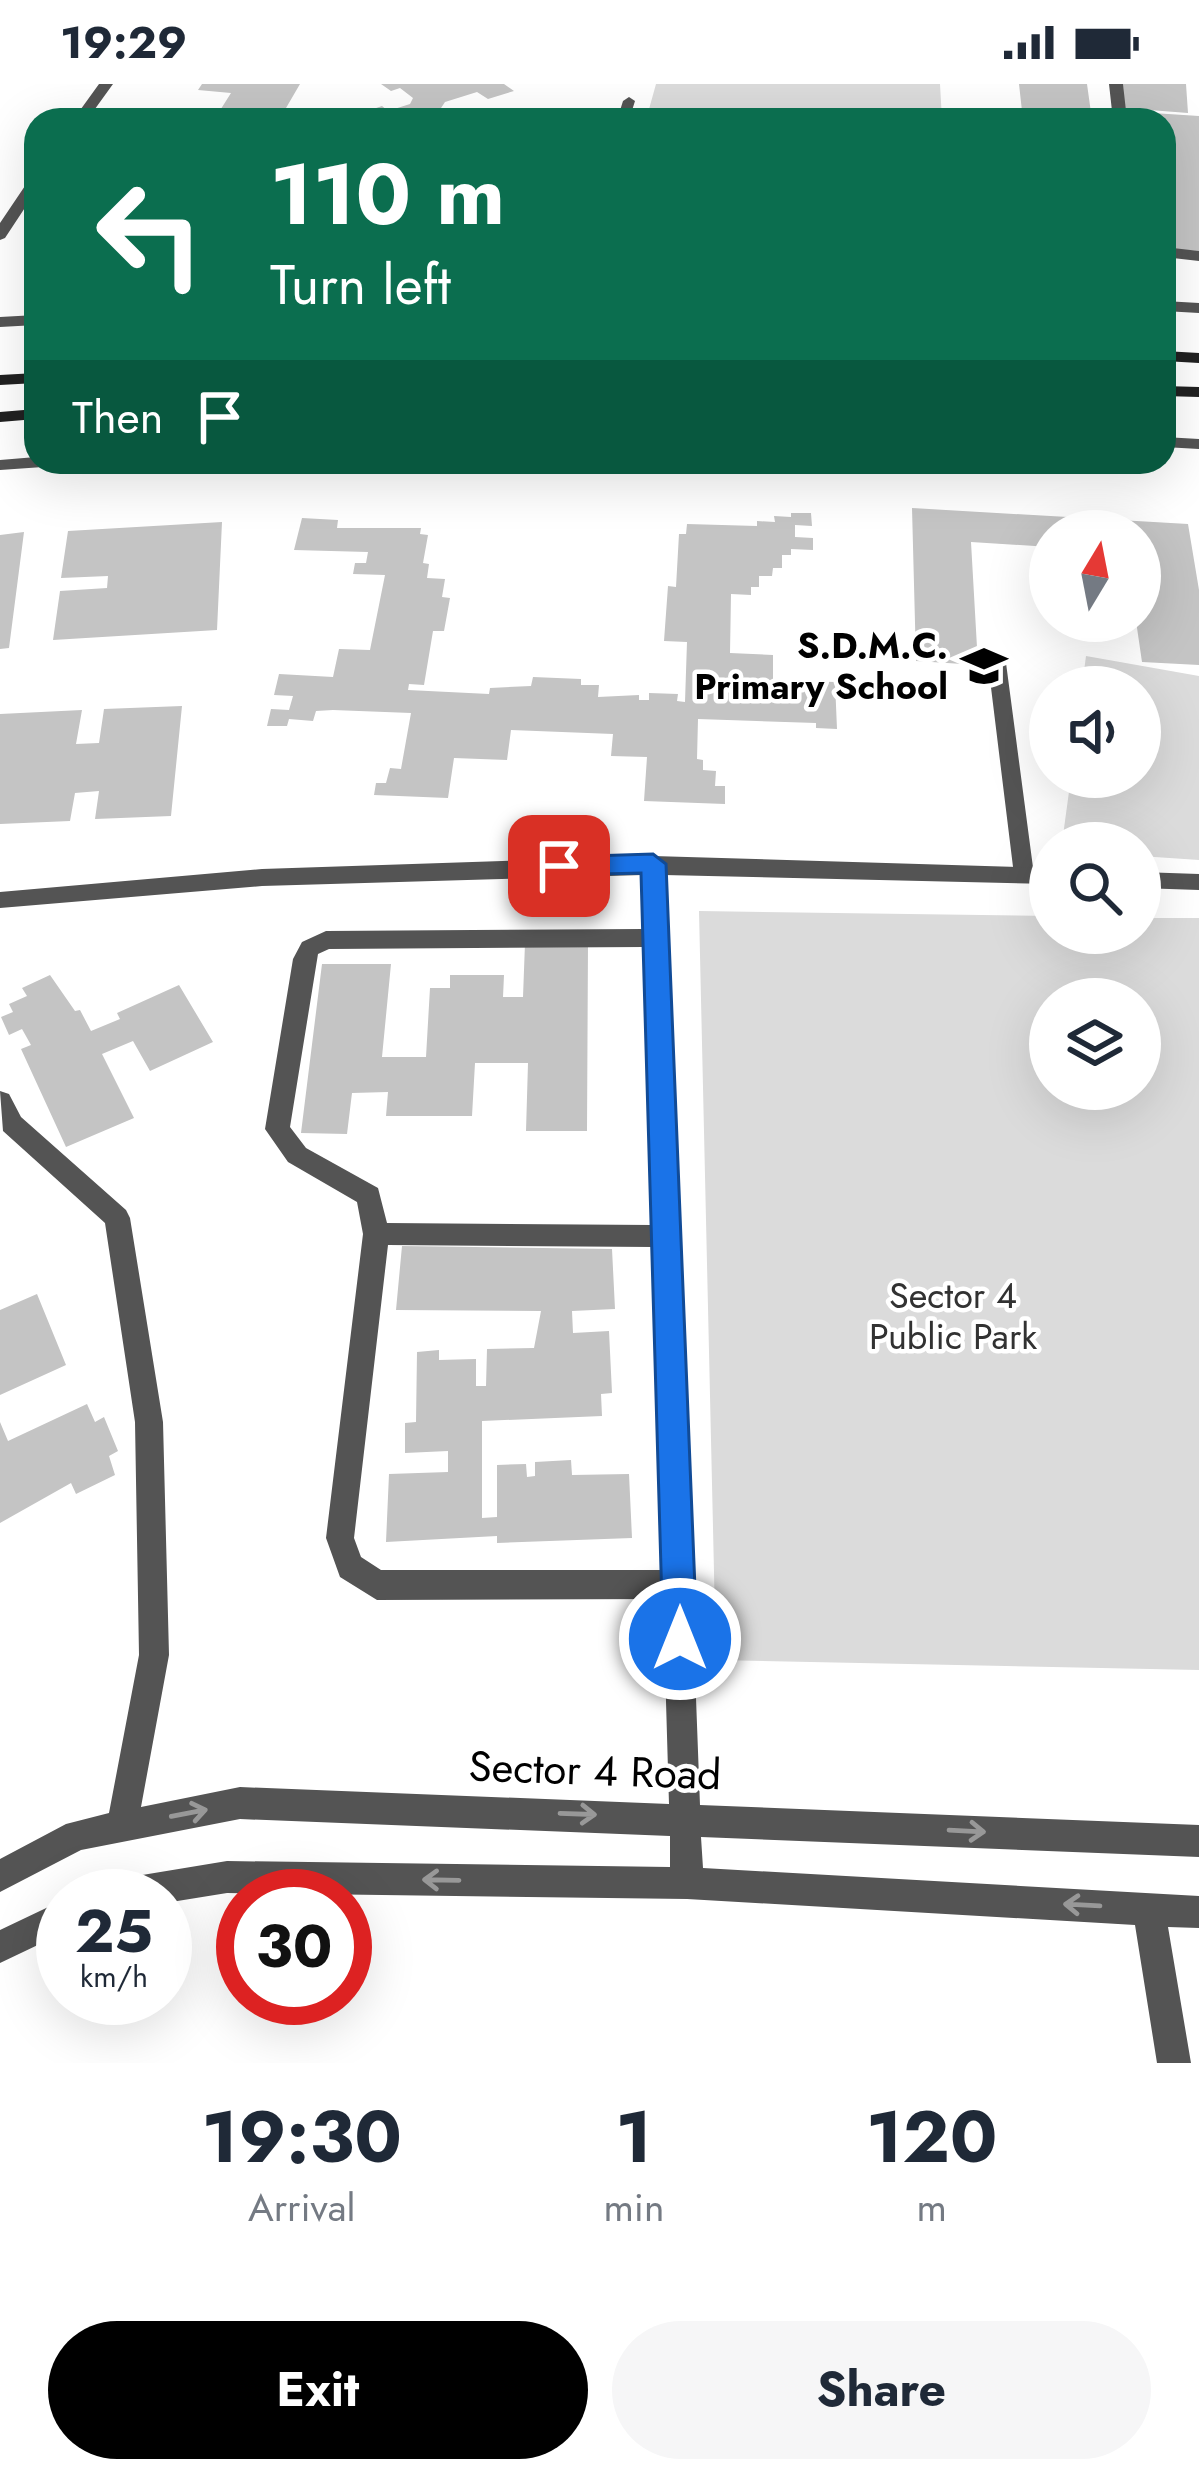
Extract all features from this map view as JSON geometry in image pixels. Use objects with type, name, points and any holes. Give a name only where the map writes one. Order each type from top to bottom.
[{"type":"street","points":[[0,236],[6,211]]},
{"type":"street","points":[[653,864],[669,1235],[687,1883]]},
{"type":"street","points":[[0,900],[418,870],[653,864],[1029,875]]},
{"type":"street","points":[[1161,881],[1199,882]]},
{"type":"street","points":[[656,938],[326,940],[310,948],[304,959],[277,1129],[297,1155],[369,1196],[376,1234],[340,1538],[350,1567],[377,1585],[680,1584]]},
{"type":"street","points":[[0,1101],[12,1124],[118,1218],[149,1422],[154,1636],[122,1826]]},
{"type":"street","points":[[376,1234],[669,1235]]},
{"type":"street","name":"Sector 4 Road","points":[[0,1876],[77,1835],[240,1803],[1199,1841]]},
{"type":"street","points":[[192,1883],[227,1877],[687,1883],[1199,1912]]},
{"type":"street","points":[[1149,1909],[1174,2063]]},
{"type":"street","points":[[0,1947],[36,1929]]},
{"type":"lane","points":[[627,108],[629,101]]},
{"type":"lane","points":[[997,663],[1024,875]]},
{"type":"green space","points":[[656,84],[940,84],[941,108],[649,108]]},
{"type":"green space","points":[[1086,656],[1142,666],[1085,666]]},
{"type":"green space","points":[[1161,669],[1199,676],[1199,860],[1161,857],[1161,822],[1065,822],[1068,798],[1161,798]]},
{"type":"green space","name":"Sector 4 Public Park","points":[[699,911],[1029,916],[1029,954],[1161,954],[1161,918],[1199,918],[1199,1670],[716,1660]]},
{"type":"building","points":[[202,84],[300,84],[286,108],[222,108],[231,93],[198,90]]},
{"type":"building","points":[[381,84],[504,84],[514,91],[488,99],[477,92],[445,102],[441,108],[397,108],[413,98],[400,88],[391,91]]},
{"type":"building","points":[[1019,84],[1087,84],[1090,108],[1022,108]]},
{"type":"building","points":[[1123,84],[1186,84],[1188,113],[1176,112],[1176,108],[1124,108]]},
{"type":"building","points":[[1176,115],[1199,116],[1199,251],[1176,250]]},
{"type":"building","points":[[912,508],[1029,515],[1029,546],[971,542],[978,665],[916,661]]},
{"type":"building","points":[[791,513],[811,513],[812,526],[795,525],[795,537],[813,538],[813,550],[791,549],[791,555],[782,555],[782,568],[773,568],[772,576],[759,576],[759,587],[751,587],[751,595],[731,594],[730,653],[773,655],[773,680],[835,682],[837,729],[816,728],[816,723],[698,719],[697,759],[703,760],[703,770],[716,771],[715,786],[725,786],[725,804],[644,801],[647,757],[611,756],[613,734],[511,730],[507,760],[454,758],[448,798],[374,795],[376,783],[386,783],[390,768],[401,769],[411,713],[316,711],[313,721],[289,719],[287,726],[267,726],[271,709],[289,710],[293,696],[274,695],[279,674],[333,677],[339,649],[370,650],[385,575],[353,574],[355,563],[366,563],[368,552],[294,550],[302,518],[338,520],[337,528],[421,528],[420,534],[428,535],[423,563],[429,564],[427,578],[445,579],[442,597],[450,598],[444,631],[433,631],[424,685],[409,684],[408,690],[489,694],[490,688],[531,686],[533,677],[581,679],[581,685],[599,685],[598,697],[639,695],[639,700],[649,700],[649,693],[678,694],[677,701],[685,702],[687,642],[664,641],[668,586],[676,587],[679,534],[686,534],[687,524],[757,526],[757,521],[775,522],[774,516],[791,517]]},
{"type":"building","points":[[222,522],[217,630],[53,640],[60,591],[107,588],[108,576],[61,578],[68,531]]},
{"type":"building","points":[[1161,522],[1188,524],[1199,590],[1199,665],[1142,662],[1139,642],[1161,642]]},
{"type":"building","points":[[24,532],[9,648],[0,649],[0,535]]},
{"type":"building","points":[[182,706],[171,816],[95,819],[99,791],[75,793],[70,821],[0,824],[0,714],[82,710],[76,744],[99,743],[104,709]]},
{"type":"building","points":[[525,943],[588,944],[587,1131],[526,1131],[528,1063],[475,1063],[472,1116],[386,1116],[388,1092],[352,1093],[347,1134],[301,1133],[322,964],[391,964],[382,1057],[426,1057],[430,988],[450,988],[450,975],[504,975],[503,997],[523,997]]},
{"type":"building","points":[[50,975],[91,1031],[120,1019],[117,1013],[179,985],[213,1042],[150,1071],[133,1041],[102,1054],[134,1118],[66,1147],[21,1049],[31,1045],[22,1029],[9,1035],[1,1017],[13,1012],[9,1004],[27,996],[22,988]]},
{"type":"building","points":[[402,1246],[612,1249],[615,1309],[572,1311],[573,1333],[609,1331],[612,1393],[601,1394],[602,1416],[482,1421],[482,1518],[497,1517],[497,1465],[526,1464],[527,1477],[535,1476],[535,1462],[571,1460],[572,1475],[629,1474],[632,1538],[497,1543],[497,1536],[386,1542],[389,1474],[448,1472],[448,1451],[405,1453],[405,1423],[416,1422],[417,1352],[439,1350],[439,1360],[476,1359],[476,1386],[486,1386],[487,1349],[534,1348],[541,1311],[396,1310]]},
{"type":"building","points":[[37,1294],[66,1365],[0,1395],[0,1310]]},
{"type":"building","points":[[87,1404],[95,1422],[104,1417],[118,1451],[109,1456],[115,1475],[76,1494],[71,1483],[0,1523],[0,1422],[8,1441]]},
{"type":"place","name":"S.D.M.C. Primary School","points":[[984,666]]},
{"type":"route","points":[[559,866],[653,864],[680,1639]]}]
